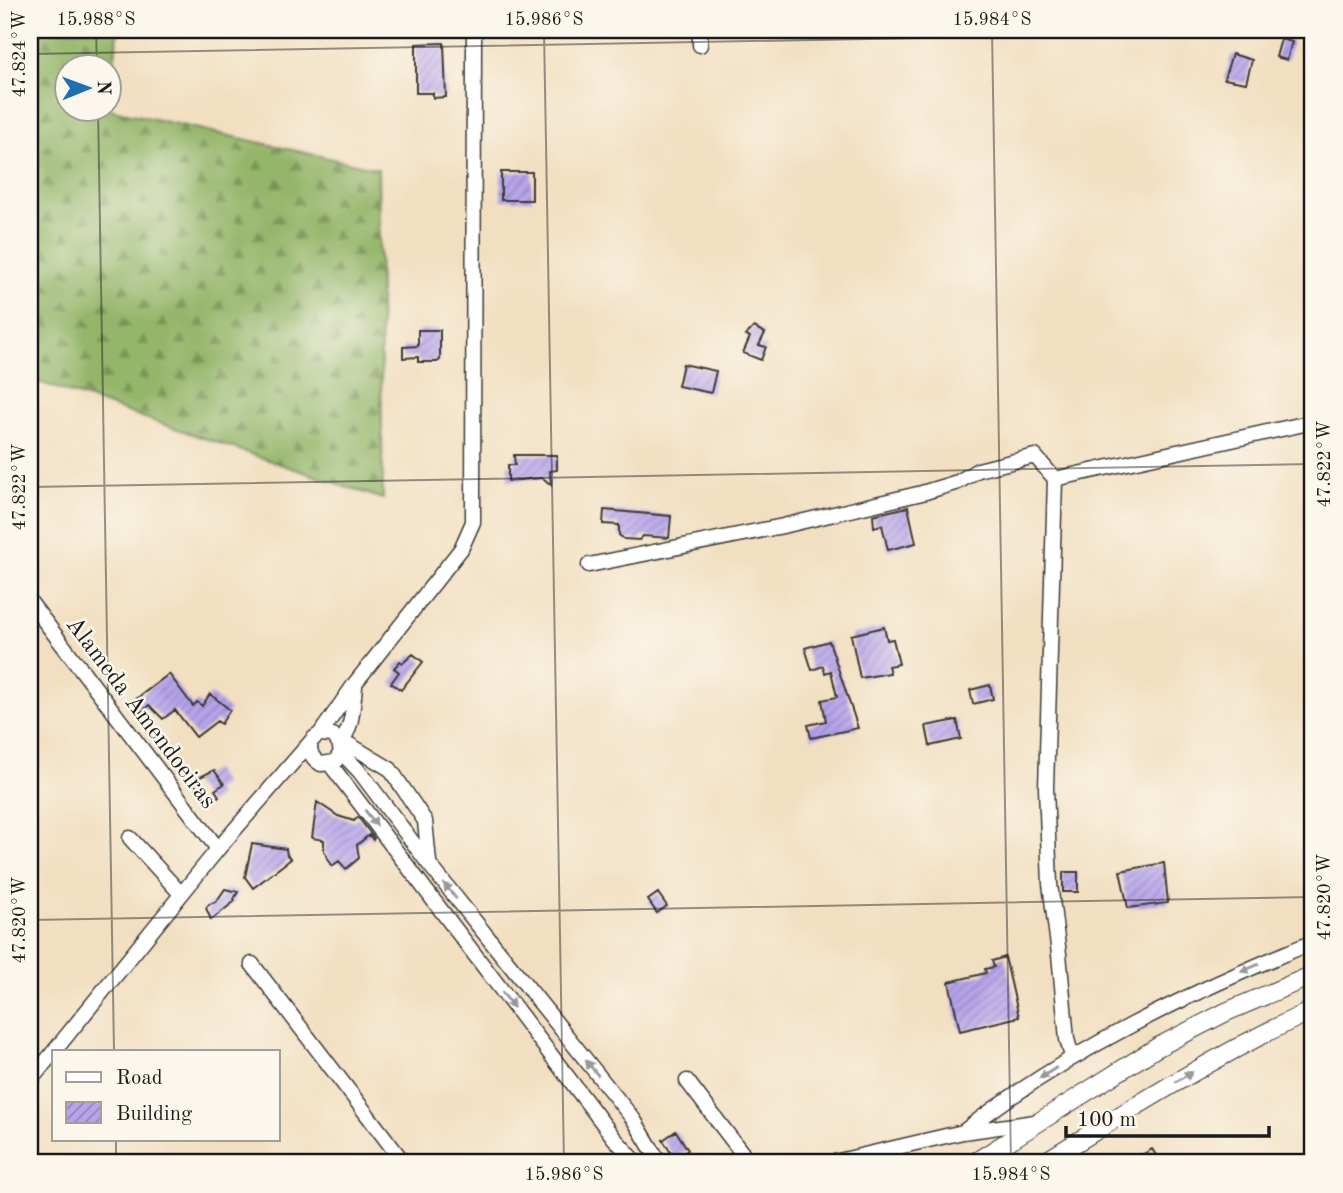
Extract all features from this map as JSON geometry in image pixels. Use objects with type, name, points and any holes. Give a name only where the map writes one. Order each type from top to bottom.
[{"type":"main road","points":[[974,1163],[1156,1048],[1226,1012],[1313,975]]},
{"type":"main road","points":[[1043,1163],[1164,1088],[1242,1044],[1313,1010]]},
{"type":"street","points":[[55,1050],[218,849],[315,739],[356,682],[461,549],[473,522],[474,30]]},
{"type":"street","points":[[700,30],[700,45]]},
{"type":"street","points":[[1055,479],[1313,422]]},
{"type":"street","points":[[589,565],[783,526],[922,493],[958,482],[978,470],[1035,456],[1055,479],[1047,802],[1049,884],[1067,1039],[1072,1058]]},
{"type":"street","name":"Alameda Amendoeiras","points":[[30,602],[218,849]]},
{"type":"street","points":[[315,739],[310,753],[314,760],[321,764],[335,762],[349,726],[356,682]]},
{"type":"street","points":[[315,739],[333,735],[411,841],[634,1120],[660,1163]]},
{"type":"street","points":[[340,747],[351,745],[390,769],[425,821],[429,864],[419,882]]},
{"type":"street","points":[[291,766],[314,760]]},
{"type":"street","points":[[330,764],[597,1116],[633,1158],[646,1141]]},
{"type":"street","points":[[352,794],[369,784]]},
{"type":"street","points":[[130,838],[181,894]]},
{"type":"street","points":[[398,854],[411,841]]},
{"type":"street","points":[[963,1132],[995,1107],[1124,1029],[1244,970],[1313,942]]},
{"type":"street","points":[[253,964],[404,1163]]},
{"type":"street","points":[[30,1081],[52,1054]]},
{"type":"street","points":[[687,1081],[742,1153]]},
{"type":"street","points":[[597,1116],[619,1101]]},
{"type":"street","points":[[830,1163],[866,1159],[963,1132],[1040,1121]]},
{"type":"green space","points":[[30,30],[118,30],[115,52],[52,52],[52,122],[122,122],[122,112],[378,169],[383,499],[30,379]]},
{"type":"building","points":[[1281,39],[1292,42],[1287,60],[1276,57]]},
{"type":"building","points":[[444,43],[446,97],[433,98],[433,93],[416,93],[416,44]]},
{"type":"building","points":[[1232,54],[1252,60],[1246,83],[1224,79]]},
{"type":"building","points":[[501,172],[532,172],[532,200],[501,200]]},
{"type":"building","points":[[754,327],[765,333],[759,345],[766,347],[761,360],[743,353],[750,337],[746,335]]},
{"type":"building","points":[[418,330],[440,330],[440,360],[437,362],[418,362],[418,357],[403,358],[403,347],[418,346]]},
{"type":"building","points":[[683,364],[716,371],[711,393],[678,386]]},
{"type":"building","points":[[514,455],[557,455],[557,470],[550,471],[551,485],[543,478],[508,481],[508,465],[515,465]]},
{"type":"building","points":[[908,507],[916,543],[888,550],[882,525],[874,527],[873,515]]},
{"type":"building","points":[[604,510],[671,516],[669,538],[643,536],[639,540],[624,539],[619,535],[619,525],[603,524]]},
{"type":"building","points":[[884,627],[887,640],[893,639],[899,664],[888,666],[890,673],[860,678],[851,635]]},
{"type":"building","points":[[829,641],[858,728],[811,738],[808,725],[826,721],[822,700],[837,697],[831,671],[825,673],[823,666],[812,670],[805,648]]},
{"type":"building","points":[[413,654],[423,662],[401,690],[391,683],[399,672],[394,668]]},
{"type":"building","points":[[169,674],[193,706],[197,702],[202,706],[210,694],[230,710],[221,724],[217,721],[196,737],[175,710],[163,719],[149,705],[141,713],[132,702]]},
{"type":"building","points":[[990,685],[993,699],[973,704],[970,690]]},
{"type":"building","points":[[957,720],[961,739],[930,746],[926,726]]},
{"type":"building","points":[[214,770],[224,784],[215,790],[219,796],[209,804],[192,781]]},
{"type":"building","points":[[317,802],[338,816],[354,821],[358,817],[374,838],[373,840],[369,835],[357,845],[359,858],[346,869],[339,861],[332,866],[324,851],[324,840],[312,838]]},
{"type":"building","points":[[252,844],[286,849],[291,859],[253,888],[245,877]]},
{"type":"building","points":[[1164,863],[1168,903],[1128,908],[1120,871]]},
{"type":"building","points":[[1063,872],[1078,872],[1078,892],[1063,892]]},
{"type":"building","points":[[225,889],[238,892],[235,901],[211,920],[206,908],[216,902]]},
{"type":"building","points":[[658,893],[667,906],[657,913],[648,900]]},
{"type":"building","points":[[1005,957],[1019,1017],[960,1031],[949,982],[986,973],[985,969],[994,967],[992,961]]},
{"type":"building","points":[[676,1131],[688,1150],[675,1159],[663,1140]]},
{"type":"building","points":[[1152,1149],[1161,1163],[1129,1163]]}]
